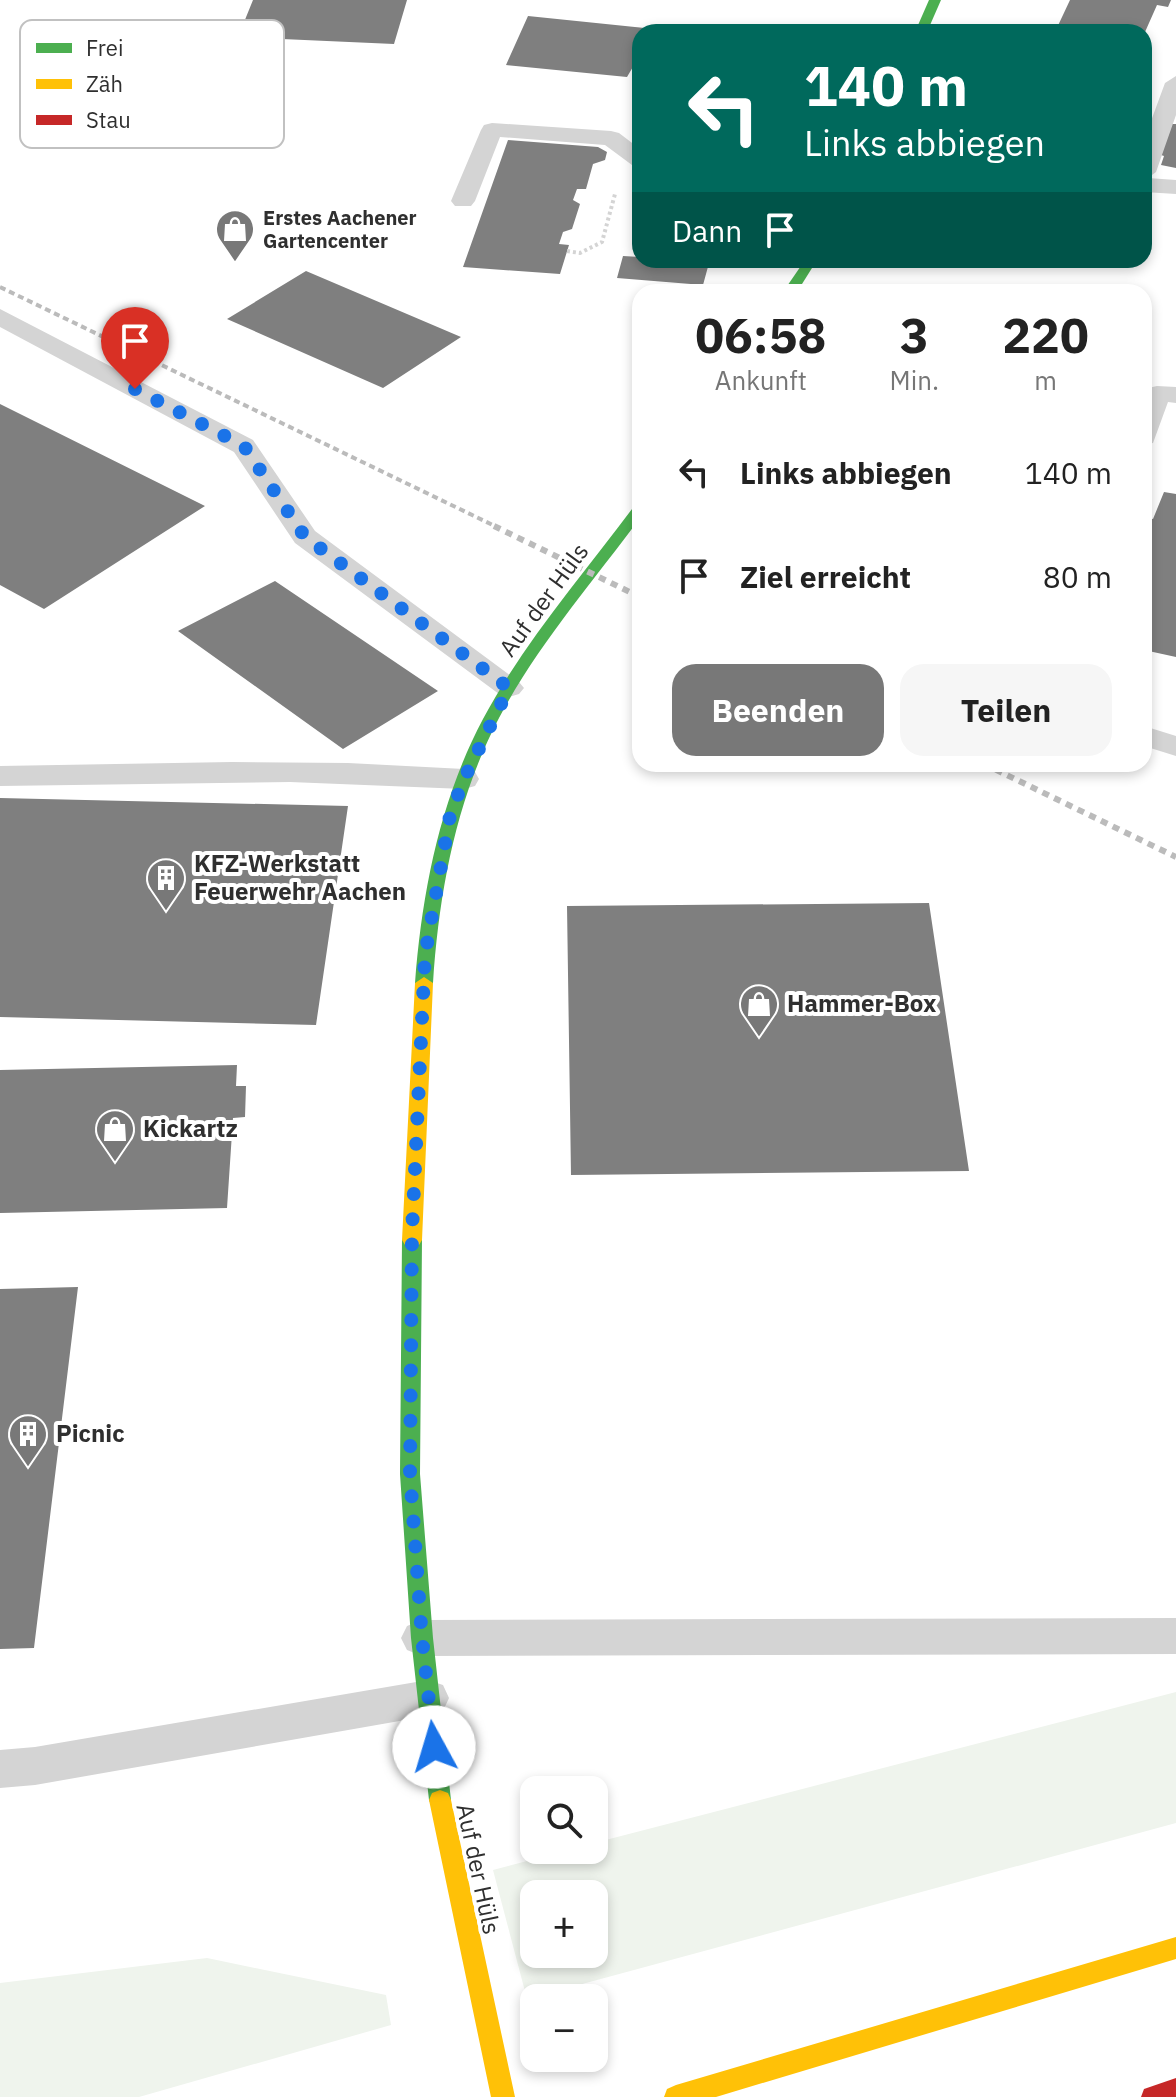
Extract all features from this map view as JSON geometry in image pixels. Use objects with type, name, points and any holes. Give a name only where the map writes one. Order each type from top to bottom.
[{"type":"main road","points":[[924,24],[935,0]]},
{"type":"main road","name":"Auf der Hüls","points":[[503,2097],[439,1797],[422,1638],[410,1459],[412,1232],[424,970],[450,816],[464,779],[509,688],[632,519]]},
{"type":"main road","points":[[676,2097],[1176,1948]]},
{"type":"main road","points":[[1153,2097],[1176,2090]]},
{"type":"lane","points":[[1152,150],[1176,83]]},
{"type":"lane","points":[[463,201],[492,130],[611,138],[632,154]]},
{"type":"lane","points":[[1152,186],[1176,187]]},
{"type":"lane","points":[[0,317],[244,446],[305,537],[509,688]]},
{"type":"lane","points":[[1152,411],[1157,394],[1176,395]]},
{"type":"lane","points":[[1152,738],[1176,746]]},
{"type":"lane","points":[[0,776],[262,773],[400,774],[464,779]]},
{"type":"lane","points":[[422,1638],[1176,1636]]},
{"type":"lane","points":[[0,1769],[51,1763],[428,1698]]},
{"type":"path","points":[[567,251],[580,253],[602,242],[618,184]]},
{"type":"shaded area","points":[[1176,1692],[1176,1823],[582,1984],[523,1984],[493,1870],[520,1863],[608,1864],[608,1839]]},
{"type":"shaded area","points":[[207,1958],[386,1995],[391,2025],[139,2097],[0,2097],[0,1983]]},
{"type":"building","points":[[253,0],[407,0],[394,44],[284,39],[284,20],[245,20]]},
{"type":"building","points":[[1070,0],[1171,0],[1168,7],[1157,5],[1149,24],[1059,24]]},
{"type":"building","points":[[528,16],[632,27],[632,68],[627,77],[506,65]]},
{"type":"building","points":[[1172,124],[1176,124],[1176,168],[1161,165],[1164,156],[1161,155]]},
{"type":"building","points":[[508,140],[598,147],[607,152],[605,160],[593,164],[586,189],[577,189],[573,200],[580,204],[572,229],[563,232],[559,244],[569,245],[560,274],[463,267]]},
{"type":"building","points":[[623,256],[632,257],[632,268],[708,268],[703,284],[617,278]]},
{"type":"building","points":[[306,271],[461,337],[383,388],[227,319]]},
{"type":"building","points":[[0,404],[205,506],[44,609],[0,585]]},
{"type":"building","points":[[1164,492],[1176,494],[1176,657],[1152,652],[1153,519]]},
{"type":"building","points":[[275,581],[438,691],[343,749],[178,631]]},
{"type":"building","name":"KFZ-Werkstatt Feuerwehr Aachen","points":[[0,798],[348,806],[316,1025],[0,1017]]},
{"type":"building","name":"Hammer-Box","points":[[929,903],[969,1171],[571,1175],[567,906]]},
{"type":"building","name":"Kickartz","points":[[237,1065],[236,1086],[246,1086],[245,1117],[233,1118],[227,1208],[0,1213],[0,1070]]},
{"type":"building","name":"Picnic","points":[[78,1287],[34,1648],[0,1649],[0,1289]]},
{"type":"railway","points":[[0,287],[499,528]]},
{"type":"railway","points":[[494,526],[632,593]]},
{"type":"railway","points":[[1001,772],[1176,857]]},
{"type":"traffic: fast","points":[[924,24],[935,0]]},
{"type":"traffic: fast","points":[[795,284],[806,268]]},
{"type":"traffic: fast","points":[[424,983],[439,868],[448,829],[474,754],[525,663],[632,519]]},
{"type":"traffic: fast","points":[[412,1240],[410,1474],[422,1638],[440,1800]]},
{"type":"traffic: slow","points":[[412,1240],[424,983]]},
{"type":"traffic: slow","points":[[440,1800],[503,2097]]},
{"type":"traffic: slow","points":[[676,2097],[1176,1948]]},
{"type":"traffic: jam","points":[[1153,2097],[1176,2090]]},
{"type":"place","name":"Erstes Aachener Gartencenter","points":[[235,263]]},
{"type":"place","name":"KFZ-Werkstatt Feuerwehr Aachen","points":[[166,912]]},
{"type":"place","name":"Hammer-Box","points":[[759,1038]]},
{"type":"place","name":"Kickartz","points":[[115,1163]]},
{"type":"place","name":"Picnic","points":[[28,1468]]},
{"type":"route","points":[[135,389],[244,446],[305,537],[509,688],[464,779],[450,816],[425,955],[412,1232],[410,1474],[422,1638],[434,1747]]}]
